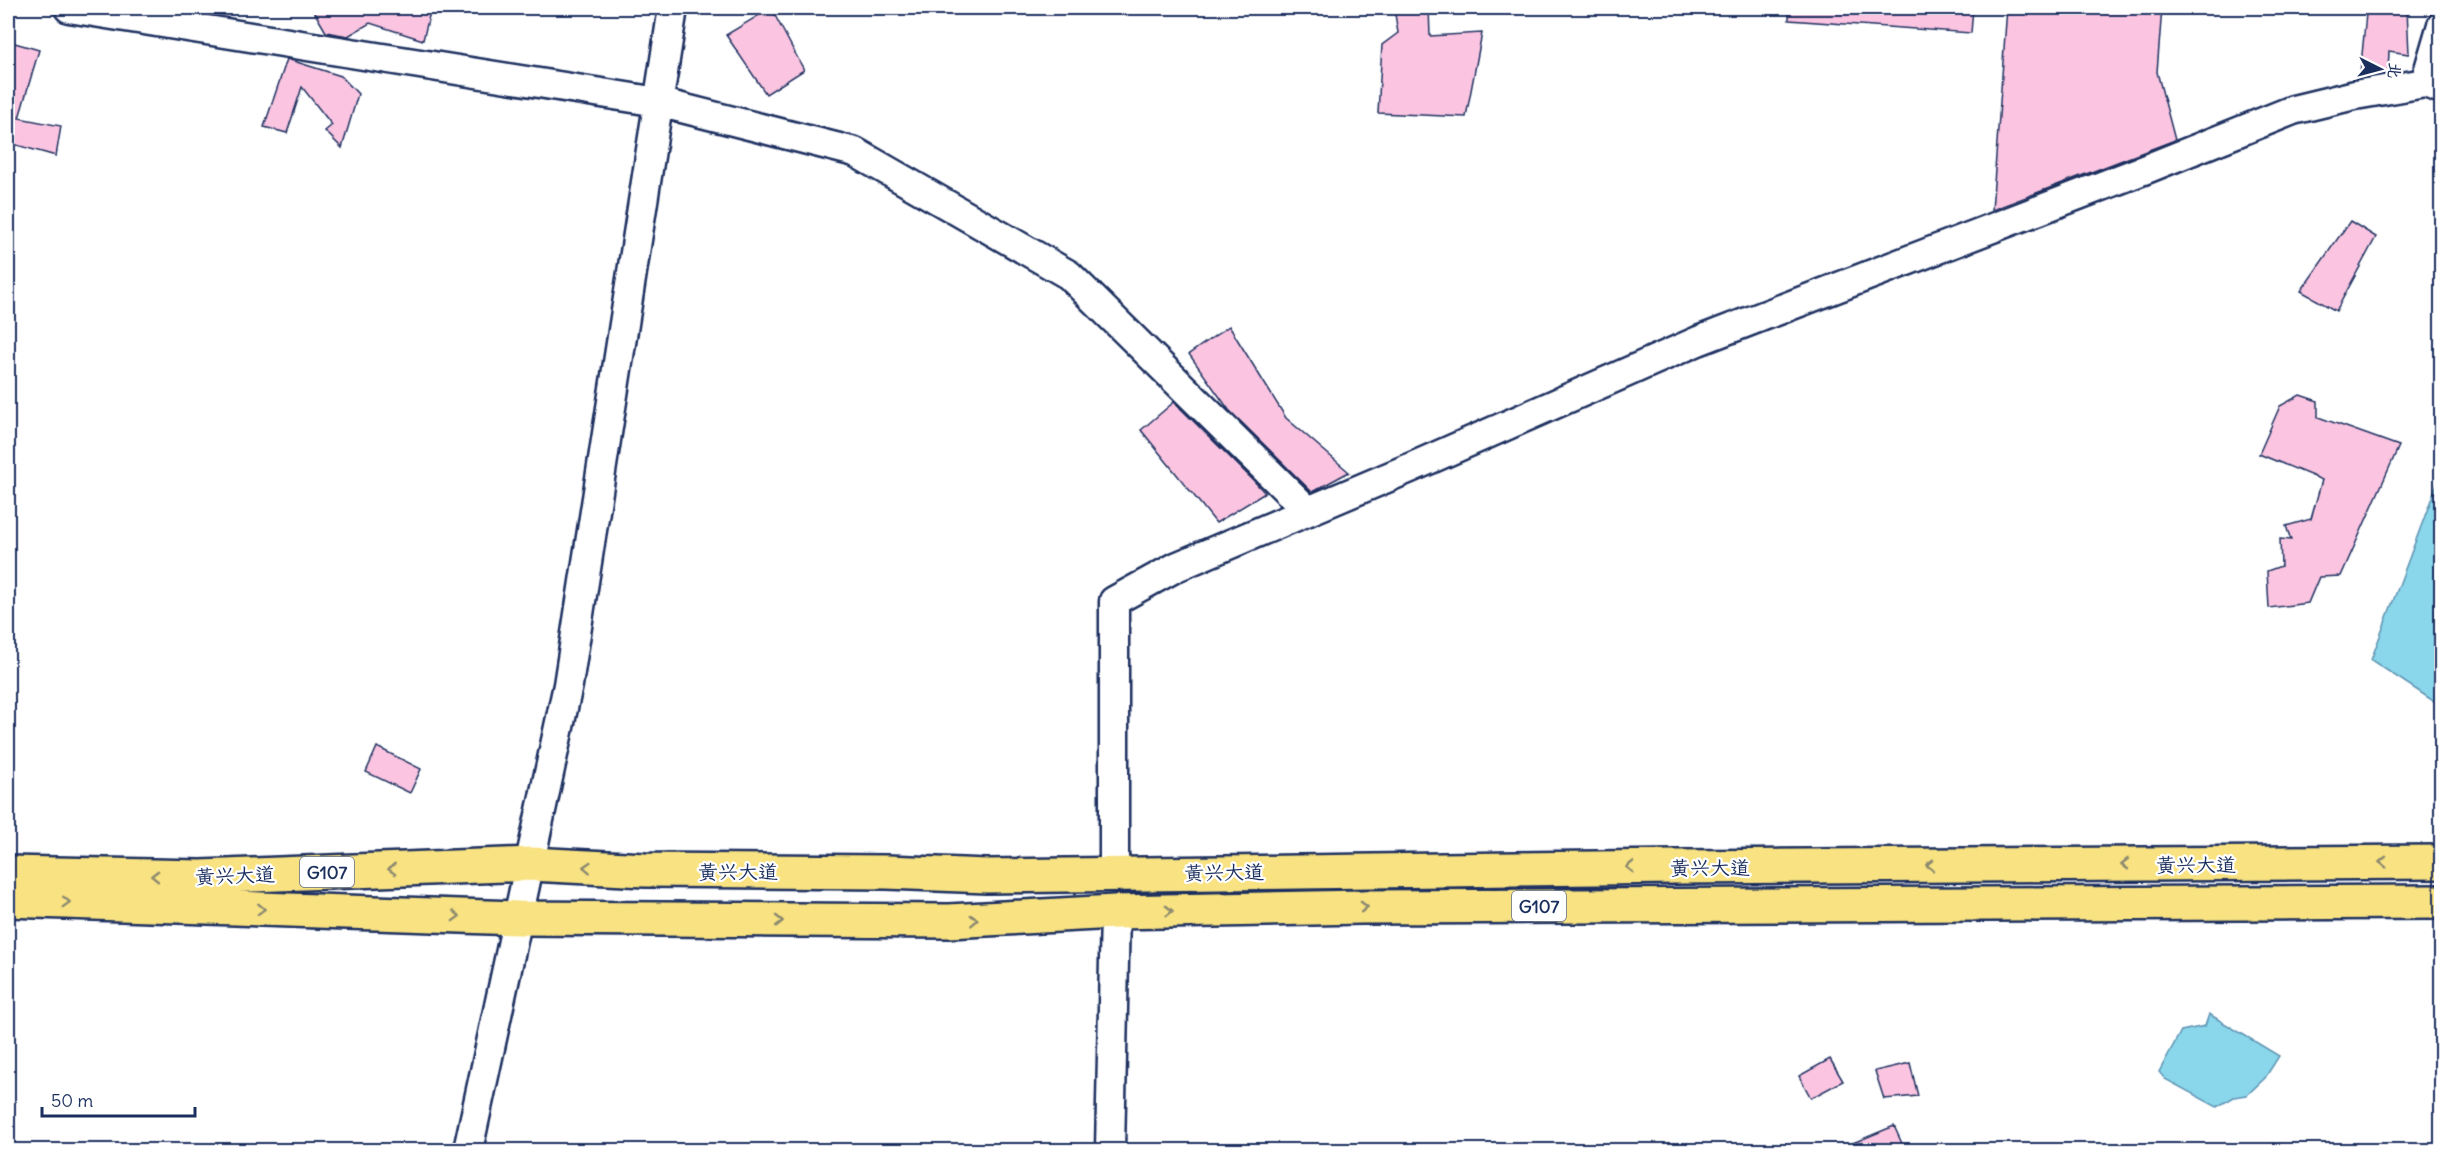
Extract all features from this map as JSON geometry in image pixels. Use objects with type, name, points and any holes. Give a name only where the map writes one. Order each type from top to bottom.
[{"type":"highway","name":"黄兴大道","points":[[8,873],[201,877],[531,864],[645,870],[887,872],[987,876],[2442,861]]},
{"type":"highway","points":[[733,871],[713,880],[705,895],[707,905],[713,913],[733,921]]},
{"type":"highway","name":"黄兴大道","points":[[8,900],[519,918],[733,921],[949,921],[1115,912],[1362,907],[2442,902]]},
{"type":"street","points":[[69,8],[658,102],[855,152],[1069,275],[1308,511]]},
{"type":"street","points":[[468,1150],[568,685],[673,8]]},
{"type":"street","points":[[1114,873],[1114,601],[1176,567],[1698,340],[2146,169],[2293,110],[2355,95],[2433,86],[2442,25]]},
{"type":"street","points":[[1110,1150],[1115,912]]},
{"type":"water","points":[[2441,473],[2441,706],[2371,660]]},
{"type":"water","points":[[2209,1014],[2279,1056],[2265,1078],[2247,1095],[2234,1097],[2217,1107],[2165,1079],[2159,1072],[2181,1031],[2205,1026]]},
{"type":"building","points":[[312,8],[431,8],[423,40],[370,23],[348,36],[326,32]]},
{"type":"building","points":[[771,8],[804,70],[766,94],[726,35]]},
{"type":"building","points":[[1394,8],[1429,8],[1430,36],[1482,33],[1466,117],[1378,113],[1382,45],[1398,33]]},
{"type":"building","points":[[1789,8],[1973,8],[1971,33],[1789,20]]},
{"type":"building","points":[[2007,8],[2162,8],[2157,72],[2175,140],[1992,210]]},
{"type":"building","points":[[2407,8],[2409,54],[2389,51],[2388,73],[2360,75],[2366,14]]},
{"type":"building","points":[[8,41],[39,50],[19,118],[61,126],[56,156],[13,144],[15,133],[12,143],[8,142]]},
{"type":"building","points":[[287,59],[341,76],[358,94],[342,148],[325,131],[332,125],[302,87],[287,133],[264,127]]},
{"type":"building","points":[[2350,221],[2376,237],[2336,311],[2301,291]]},
{"type":"building","points":[[1229,326],[1286,418],[1349,472],[1312,492],[1229,410],[1189,354]]},
{"type":"building","points":[[2300,395],[2318,401],[2318,417],[2399,446],[2341,576],[2319,577],[2308,603],[2269,608],[2267,571],[2281,566],[2280,539],[2291,540],[2286,526],[2311,519],[2322,480],[2259,454],[2280,406]]},
{"type":"building","points":[[1174,402],[1265,493],[1216,523],[1141,430]]},
{"type":"building","points":[[377,747],[421,769],[410,793],[366,772]]},
{"type":"building","points":[[1830,1059],[1843,1081],[1811,1098],[1799,1076]]},
{"type":"building","points":[[1910,1063],[1918,1096],[1884,1099],[1875,1071]]},
{"type":"building","points":[[1894,1126],[1905,1150],[1836,1150]]}]
